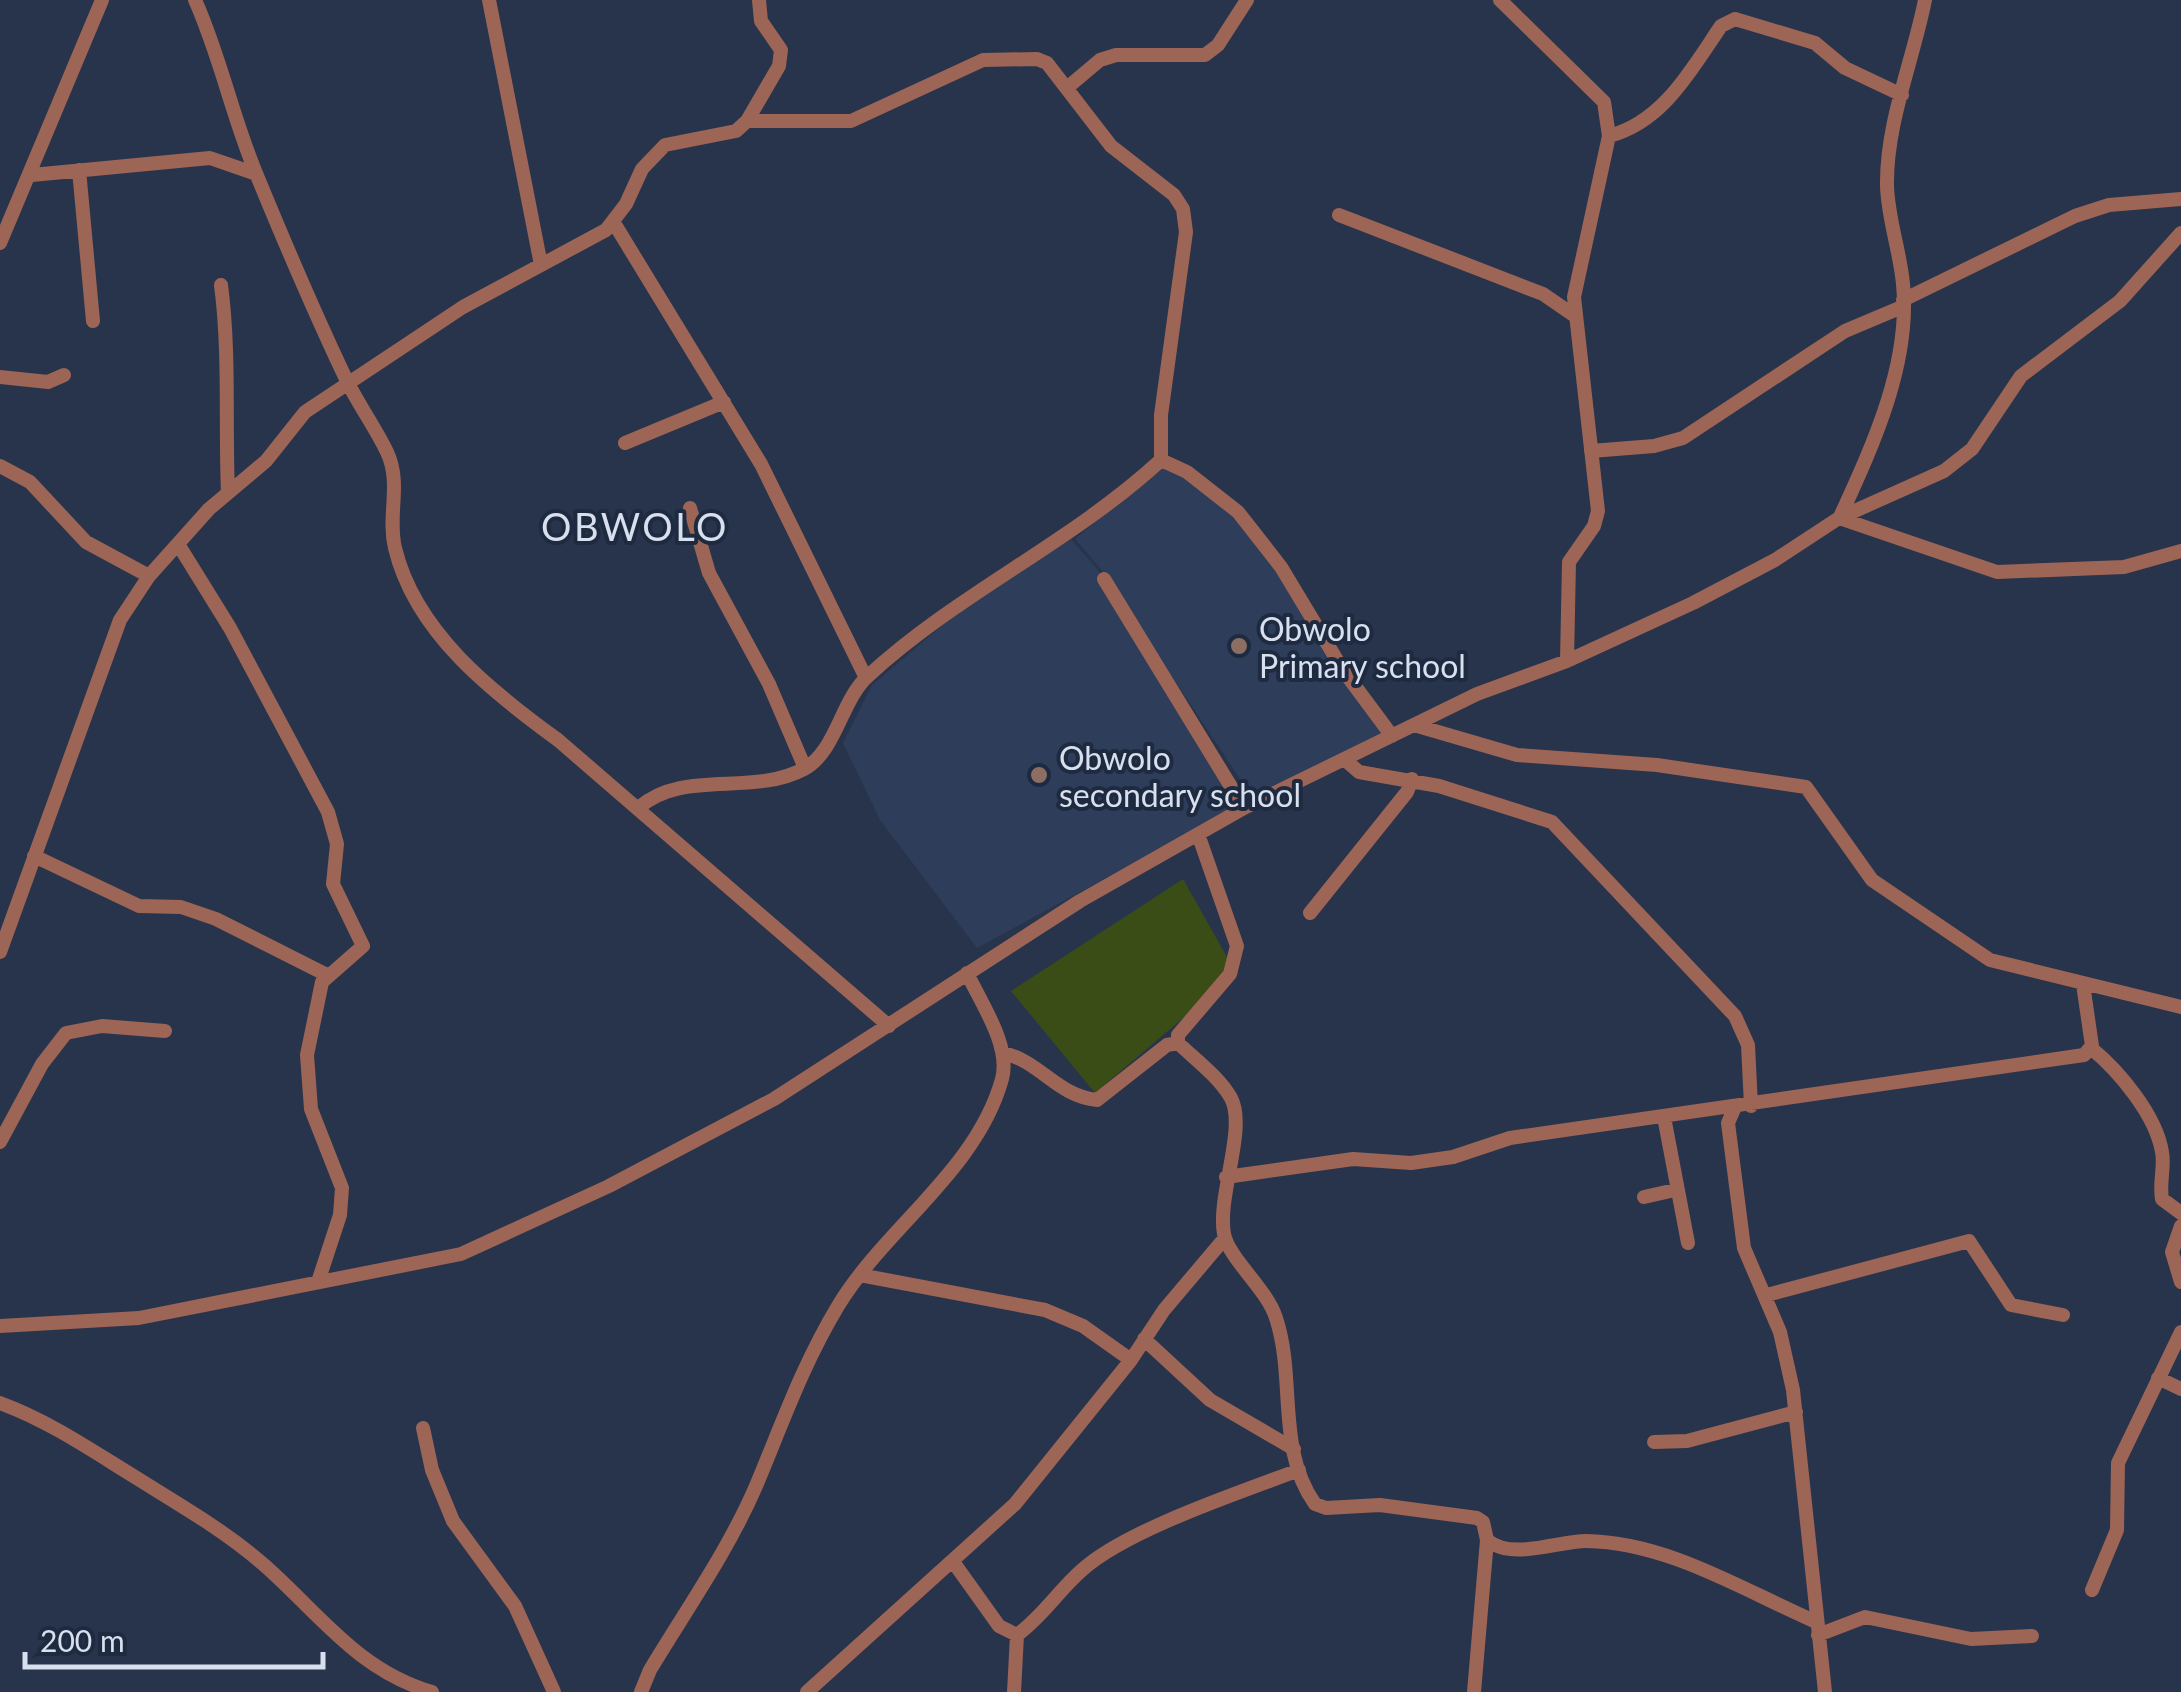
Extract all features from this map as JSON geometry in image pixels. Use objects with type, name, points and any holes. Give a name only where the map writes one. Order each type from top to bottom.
[{"type":"street","points":[[0,243],[102,0]]},
{"type":"street","points":[[195,0],[218,52],[256,174],[347,381],[389,456],[396,485],[390,518],[395,548],[406,580],[430,619],[464,663],[500,698],[638,808],[889,1026]]},
{"type":"street","points":[[489,0],[541,265]]},
{"type":"street","points":[[0,952],[120,620],[149,576],[228,492],[266,461],[306,412],[463,307],[614,224],[642,169],[665,146],[721,136],[747,121],[780,66],[781,50],[762,20],[759,0]]},
{"type":"street","points":[[1068,87],[1100,60],[1116,55],[1206,55],[1218,45],[1246,0]]},
{"type":"street","points":[[1500,0],[1604,102],[1609,136],[1574,297],[1598,511],[1594,526],[1570,562],[1566,661]]},
{"type":"street","points":[[1609,136],[1633,130],[1651,116],[1721,26],[1734,18],[1738,0]]},
{"type":"street","points":[[1839,518],[1882,417],[1903,304],[1887,187],[1902,94],[1925,0]]},
{"type":"street","points":[[1734,18],[1815,43],[1845,68],[1902,94]]},
{"type":"street","points":[[747,121],[852,120],[983,60],[1001,57],[1047,63],[1111,146],[1174,195],[1183,209],[1186,232],[1161,415],[1162,460]]},
{"type":"street","points":[[32,174],[210,158],[256,174]]},
{"type":"street","points":[[79,170],[92,321]]},
{"type":"street","points":[[1590,452],[1654,446],[1683,438],[1830,340],[2075,216],[2109,204],[2181,199]]},
{"type":"street","points":[[1338,214],[1543,294],[1574,316]]},
{"type":"street","points":[[614,224],[761,464],[866,678]]},
{"type":"street","points":[[0,1326],[138,1318],[460,1254],[513,1234],[774,1099],[968,972],[1244,808],[1477,694],[1566,661],[1775,560],[1839,518],[1944,471],[1972,449],[2021,376],[2120,301],[2181,233]]},
{"type":"street","points":[[221,286],[229,348],[224,390],[228,492]]},
{"type":"street","points":[[0,377],[48,382],[64,374]]},
{"type":"street","points":[[626,443],[724,402]]},
{"type":"street","points":[[638,808],[663,790],[758,782],[805,768],[816,760],[842,707],[866,678],[985,585],[1079,528],[1162,460]]},
{"type":"street","points":[[1162,460],[1187,472],[1238,512],[1281,567],[1343,670],[1392,736]]},
{"type":"street","points":[[0,466],[30,482],[86,542],[149,576]]},
{"type":"street","points":[[690,508],[710,572],[769,684],[805,768]]},
{"type":"street","points":[[1839,518],[1998,572],[2124,567],[2181,550]]},
{"type":"street","points":[[178,544],[239,644],[336,830],[333,884],[362,946],[327,975],[307,1055],[311,1109],[342,1188],[340,1215],[318,1282]]},
{"type":"street","points":[[1104,579],[1244,808]]},
{"type":"street","points":[[1414,725],[1517,755],[1657,765],[1806,787],[1872,880],[1990,960],[2181,1007]]},
{"type":"street","points":[[1344,759],[1358,772],[1412,779],[1538,815],[1563,833],[1735,1016],[1748,1046],[1751,1106]]},
{"type":"street","points":[[1310,913],[1407,792],[1412,779]]},
{"type":"street","points":[[807,1692],[1015,1504],[1224,1240],[1226,1176],[1236,1118],[1233,1101],[1178,1042],[1178,1034],[1230,974],[1237,946],[1198,834]]},
{"type":"street","points":[[34,856],[139,906],[181,907],[216,920],[327,975]]},
{"type":"street","points":[[641,1692],[650,1670],[725,1550],[756,1486],[802,1367],[860,1275],[954,1165],[995,1099],[1003,1074],[1003,1052],[968,972]]},
{"type":"street","points":[[2082,984],[2091,1048],[2112,1065],[2159,1137],[2162,1199],[2181,1213]]},
{"type":"street","points":[[0,1142],[42,1064],[66,1033],[102,1026],[166,1031]]},
{"type":"street","points":[[1003,1052],[1026,1058],[1063,1090],[1097,1100],[1167,1045],[1178,1042]]},
{"type":"street","points":[[1226,1176],[1354,1159],[1411,1163],[1439,1159],[1510,1138],[2084,1055],[2091,1048]]},
{"type":"street","points":[[1734,1108],[1729,1138],[1744,1248],[1780,1332],[1796,1412],[1806,1482],[1805,1536],[1824,1692]]},
{"type":"street","points":[[1664,1117],[1688,1243]]},
{"type":"street","points":[[1644,1197],[1675,1190]]},
{"type":"street","points":[[2181,1226],[2172,1252],[2181,1282]]},
{"type":"street","points":[[1224,1240],[1257,1282],[1276,1318],[1294,1449],[1305,1490],[1315,1504],[1326,1508],[1380,1505],[1483,1522],[1487,1540],[1474,1692]]},
{"type":"street","points":[[1767,1295],[1969,1242],[2012,1305],[2064,1316]]},
{"type":"street","points":[[860,1275],[1046,1310],[1083,1326],[1130,1360]]},
{"type":"street","points":[[2092,1590],[2116,1530],[2118,1463],[2181,1332]]},
{"type":"street","points":[[1144,1339],[1210,1400],[1294,1449]]},
{"type":"street","points":[[2158,1378],[2181,1389]]},
{"type":"street","points":[[0,1404],[46,1422],[205,1521],[262,1563],[360,1659],[380,1672],[432,1692]]},
{"type":"street","points":[[1654,1442],[1687,1441],[1796,1412]]},
{"type":"street","points":[[424,1428],[432,1470],[453,1522],[516,1606],[554,1692]]},
{"type":"street","points":[[1017,1635],[1040,1619],[1083,1568],[1223,1498],[1299,1470]]},
{"type":"street","points":[[1487,1540],[1502,1548],[1588,1541],[1668,1558],[1709,1570],[1816,1628],[1865,1618],[1971,1639],[2032,1636]]},
{"type":"street","points":[[954,1563],[999,1626],[1017,1635]]},
{"type":"street","points":[[1014,1692],[1017,1635]]},
{"type":"shaded area","name":"Obwolo Primary school","points":[[1162,465],[1212,493],[1279,568],[1387,734],[1252,797],[1100,568],[1075,539]]},
{"type":"shaded area","name":"Obwolo secondary school","points":[[1071,539],[1098,570],[1239,806],[977,948],[880,820],[843,743],[872,685],[970,602]]},
{"type":"green space","points":[[1183,879],[1236,973],[1095,1093],[1011,991]]},
{"type":"place","name":"Obwolo Primary school","points":[[1239,646]]},
{"type":"place","name":"Obwolo secondary school","points":[[1039,775]]},
{"type":"district","name":"OBWOLO","points":[[635,526]]}]
